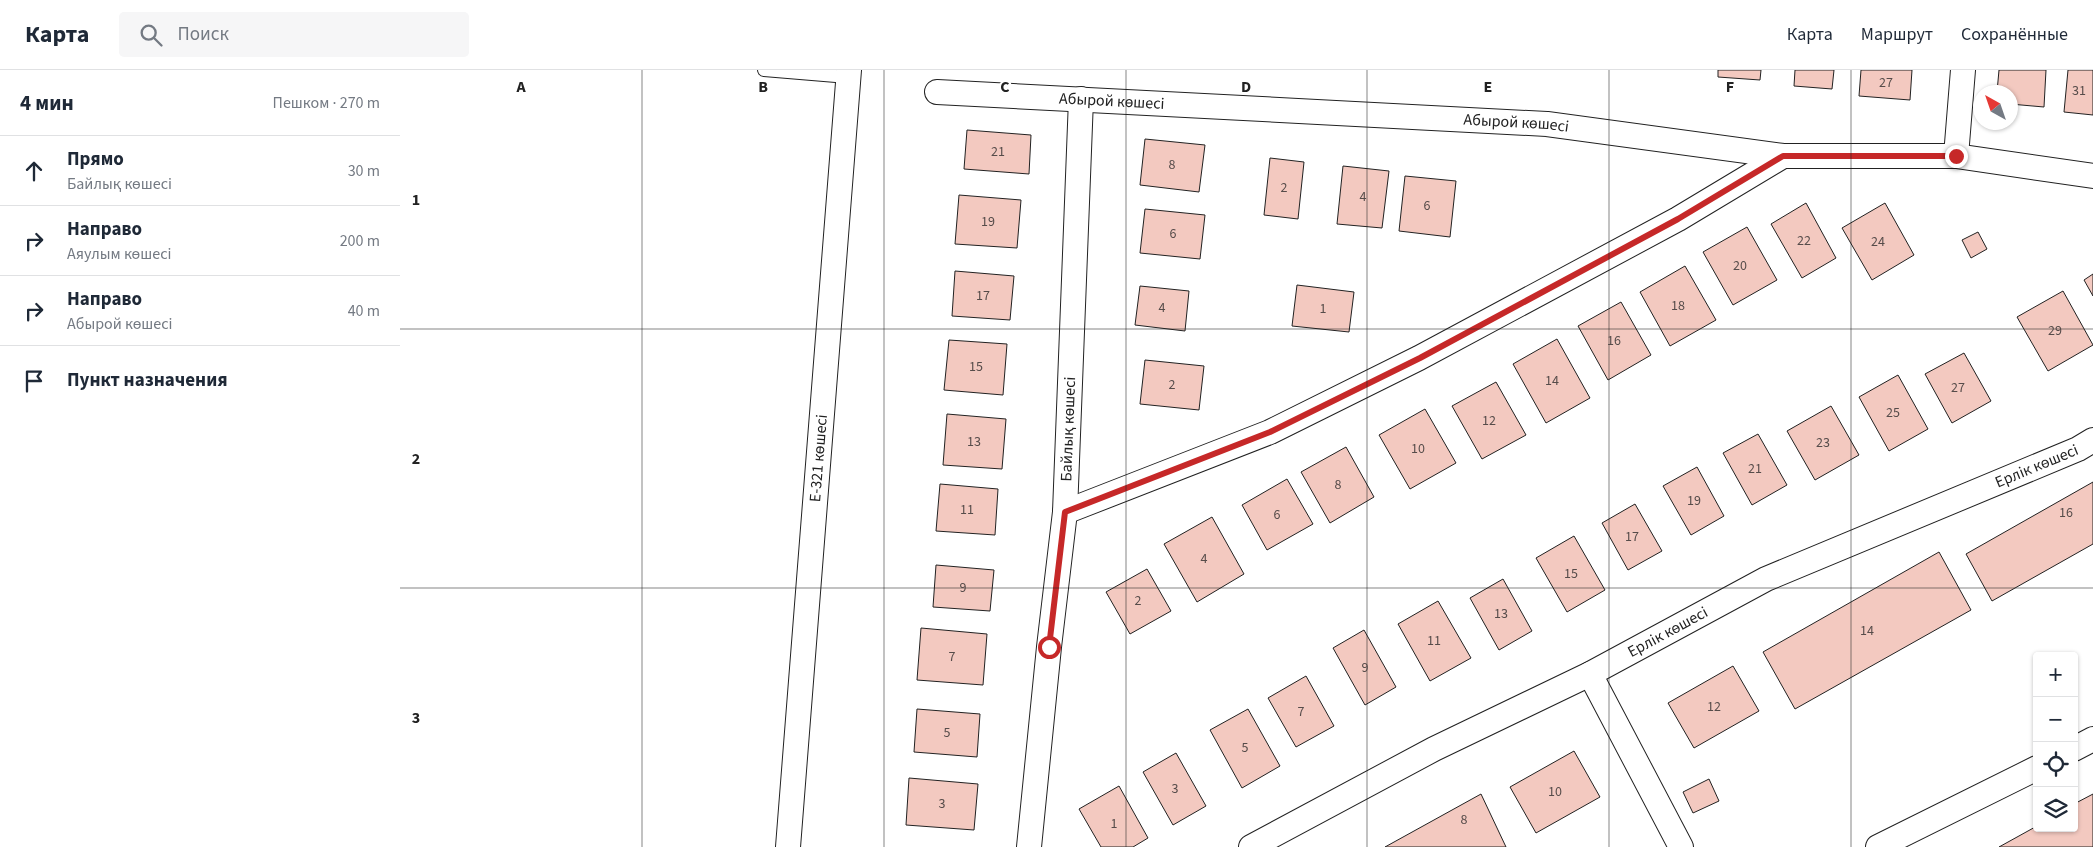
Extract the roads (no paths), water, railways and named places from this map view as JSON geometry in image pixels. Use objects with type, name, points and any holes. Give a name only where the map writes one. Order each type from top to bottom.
[{"type":"street","points":[[1956,156],[1963,70]]},
{"type":"street","name":"Е-321 көшесі","points":[[788,847],[848,73]]},
{"type":"street","name":"Абырой көшесі","points":[[936,92],[1547,124],[1783,156],[1956,156],[2093,176]]},
{"type":"street","name":"Байлық көшесі","points":[[1029,847],[1065,512],[1081,99]]},
{"type":"street","points":[[1065,512],[1270,432],[1437,349],[1678,219],[1783,156]]},
{"type":"street","name":"Ерлік көшесі","points":[[1251,847],[1434,749],[1590,674],[1766,579],[2078,449],[2093,440]]},
{"type":"street","points":[[1590,674],[1681,847]]},
{"type":"street","points":[[2078,747],[2093,739]]},
{"type":"street","points":[[1878,847],[2033,770]]},
{"type":"lane","points":[[764,70],[848,73]]}]
